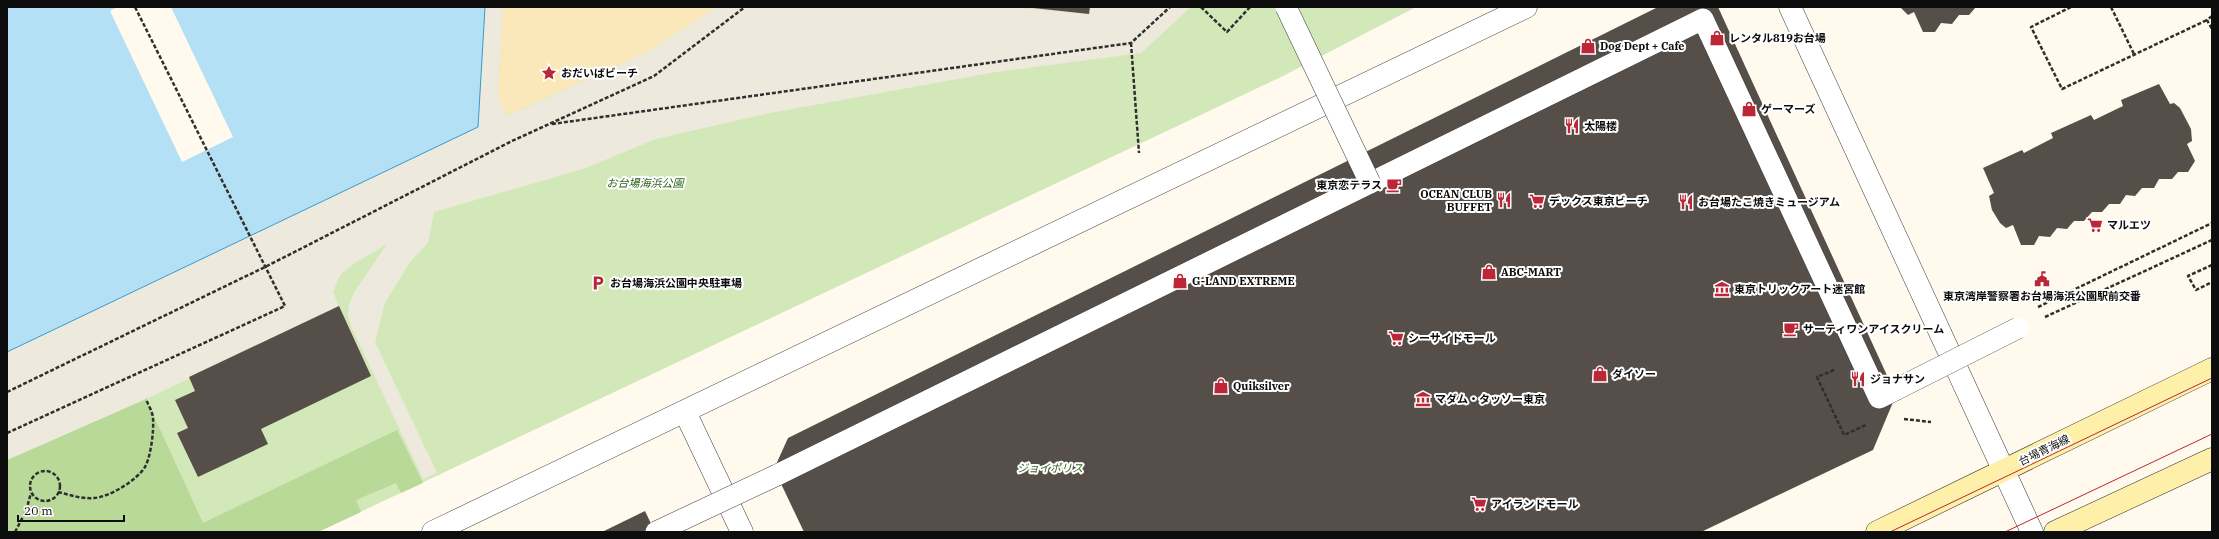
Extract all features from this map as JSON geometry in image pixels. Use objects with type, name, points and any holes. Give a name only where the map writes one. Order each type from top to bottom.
[{"type":"main road","name":"台場青海線","points":[[1877,532],[2212,369]]},
{"type":"main road","points":[[2055,532],[2212,459]]},
{"type":"street","points":[[1286,7],[1370,183]]},
{"type":"street","points":[[433,532],[1526,7]]},
{"type":"street","points":[[1790,7],[2032,532]]},
{"type":"street","points":[[656,532],[777,475],[1702,19],[1879,398],[2018,328]]},
{"type":"street","points":[[685,412],[742,532]]},
{"type":"path","points":[[7,433],[285,306],[267,266],[135,7]]},
{"type":"path","points":[[7,392],[267,266],[512,141],[654,76],[745,7]]},
{"type":"path","points":[[548,125],[1131,43],[1170,7]]},
{"type":"path","points":[[1202,7],[1227,32],[1250,7]]},
{"type":"path","points":[[2071,7],[2031,27],[2062,89],[2208,20],[2212,16]]},
{"type":"path","points":[[2112,7],[2134,54]]},
{"type":"path","points":[[2208,20],[2212,29]]},
{"type":"path","points":[[1131,43],[1139,153]]},
{"type":"path","points":[[2043,304],[2212,223]]},
{"type":"path","points":[[2018,328],[2212,240]]},
{"type":"path","points":[[2212,265],[2188,276],[2196,290],[2212,282]]},
{"type":"path","points":[[1817,377],[1844,435],[1870,423]]},
{"type":"path","points":[[58,492],[76,497],[95,498],[110,494],[126,485],[145,467],[152,439],[153,418],[146,399]]},
{"type":"path","points":[[1899,419],[1931,422]]},
{"type":"path","points":[[16,532],[26,512],[31,493],[30,482],[33,476],[44,471],[57,477],[59,482],[58,492],[55,497],[46,501],[35,497],[31,493]]},
{"type":"green space","name":"お台場海浜公園","points":[[485,7],[1416,7],[1283,76],[318,532],[7,532],[7,352],[478,127]]},
{"type":"green space","points":[[146,399],[203,523],[397,430],[423,483],[401,493],[396,483],[356,500],[361,512],[318,532],[7,532],[7,460]]},
{"type":"sand","name":"おだいばビーチ","points":[[503,7],[717,7],[649,51],[506,116],[498,95]]},
{"type":"shaded area","points":[[485,7],[503,7],[498,95],[507,116],[649,51],[717,7],[1011,7],[1089,14],[1090,7],[1191,7],[1141,53],[996,72],[770,113],[656,139],[583,169],[434,212],[428,243],[410,262],[385,303],[375,342],[437,473],[423,479],[352,328],[348,316],[349,304],[355,291],[387,244],[355,263],[340,275],[333,292],[339,306],[146,399],[7,460],[7,352],[478,127]]},
{"type":"water","points":[[7,7],[485,7],[478,127],[7,352]]},
{"type":"pier","points":[[117,7],[171,7],[233,137],[182,162],[110,11]]},
{"type":"building","points":[[1024,7],[1090,7],[1089,14]]},
{"type":"building","name":"デックス東京ビーチ","points":[[1658,7],[1718,7],[1896,395],[1873,450],[1701,532],[804,532],[774,469],[788,438]]},
{"type":"building","points":[[1900,7],[1976,7],[1969,15],[1959,15],[1952,24],[1941,23],[1935,32],[1923,32],[1914,12],[1908,15]]},
{"type":"building","points":[[2159,84],[2170,104],[2174,103],[2180,108],[2191,129],[2192,141],[2187,144],[2195,161],[2188,172],[2178,172],[2172,179],[2159,179],[2154,188],[2142,188],[2135,196],[2126,195],[2120,204],[2109,204],[2102,212],[2092,212],[2084,221],[2074,221],[2067,229],[2057,228],[2050,237],[2039,236],[2034,245],[2021,245],[2013,225],[2006,228],[2000,223],[1992,210],[1989,196],[1994,193],[1983,168],[2022,150],[2024,153],[2053,138],[2051,133],[2091,115],[2094,120],[2123,106],[2121,100]]},
{"type":"building","points":[[339,306],[371,376],[261,429],[268,444],[198,477],[177,433],[188,428],[175,400],[195,391],[189,377]]},
{"type":"building","points":[[645,511],[655,532],[602,532]]},
{"type":"tram line","points":[[1890,532],[2212,378]]},
{"type":"tram line","points":[[2005,532],[2212,434]]},
{"type":"place","name":"レンタル819お台場","points":[[1717,38]]},
{"type":"place","name":"Dog Dept + Cafe","points":[[1588,46]]},
{"type":"place","name":"おだいばビーチ","points":[[549,73]]},
{"type":"place","name":"ゲーマーズ","points":[[1749,109]]},
{"type":"place","name":"太陽楼","points":[[1572,126]]},
{"type":"place","name":"東京恋テラス","points":[[1394,185]]},
{"type":"place","name":"OCEAN CLUB BUFFET","points":[[1504,200]]},
{"type":"place","name":"デックス東京ビーチ","points":[[1537,201]]},
{"type":"place","name":"お台場たこ焼きミュージアム","points":[[1686,202]]},
{"type":"place","name":"マルエツ","points":[[2095,225]]},
{"type":"place","name":"ABC-MART","points":[[1489,272]]},
{"type":"place","name":"東京湾岸警察署お台場海浜公園駅前交番","points":[[2042,279]]},
{"type":"place","name":"G-LAND EXTREME","points":[[1180,281]]},
{"type":"place","name":"お台場海浜公園中央駐車場","points":[[598,283]]},
{"type":"place","name":"東京トリックアート迷宮館","points":[[1722,289]]},
{"type":"place","name":"サーティワンアイスクリーム","points":[[1791,329]]},
{"type":"place","name":"シーサイドモール","points":[[1396,338]]},
{"type":"place","name":"ダイソー","points":[[1600,374]]},
{"type":"place","name":"ジョナサン","points":[[1858,379]]},
{"type":"place","name":"Quiksilver","points":[[1221,386]]},
{"type":"place","name":"マダム・タッソー東京","points":[[1423,399]]},
{"type":"place","name":"アイランドモール","points":[[1479,504]]},
{"type":"park label","name":"ジョイポリス","points":[[1050,468]]}]
